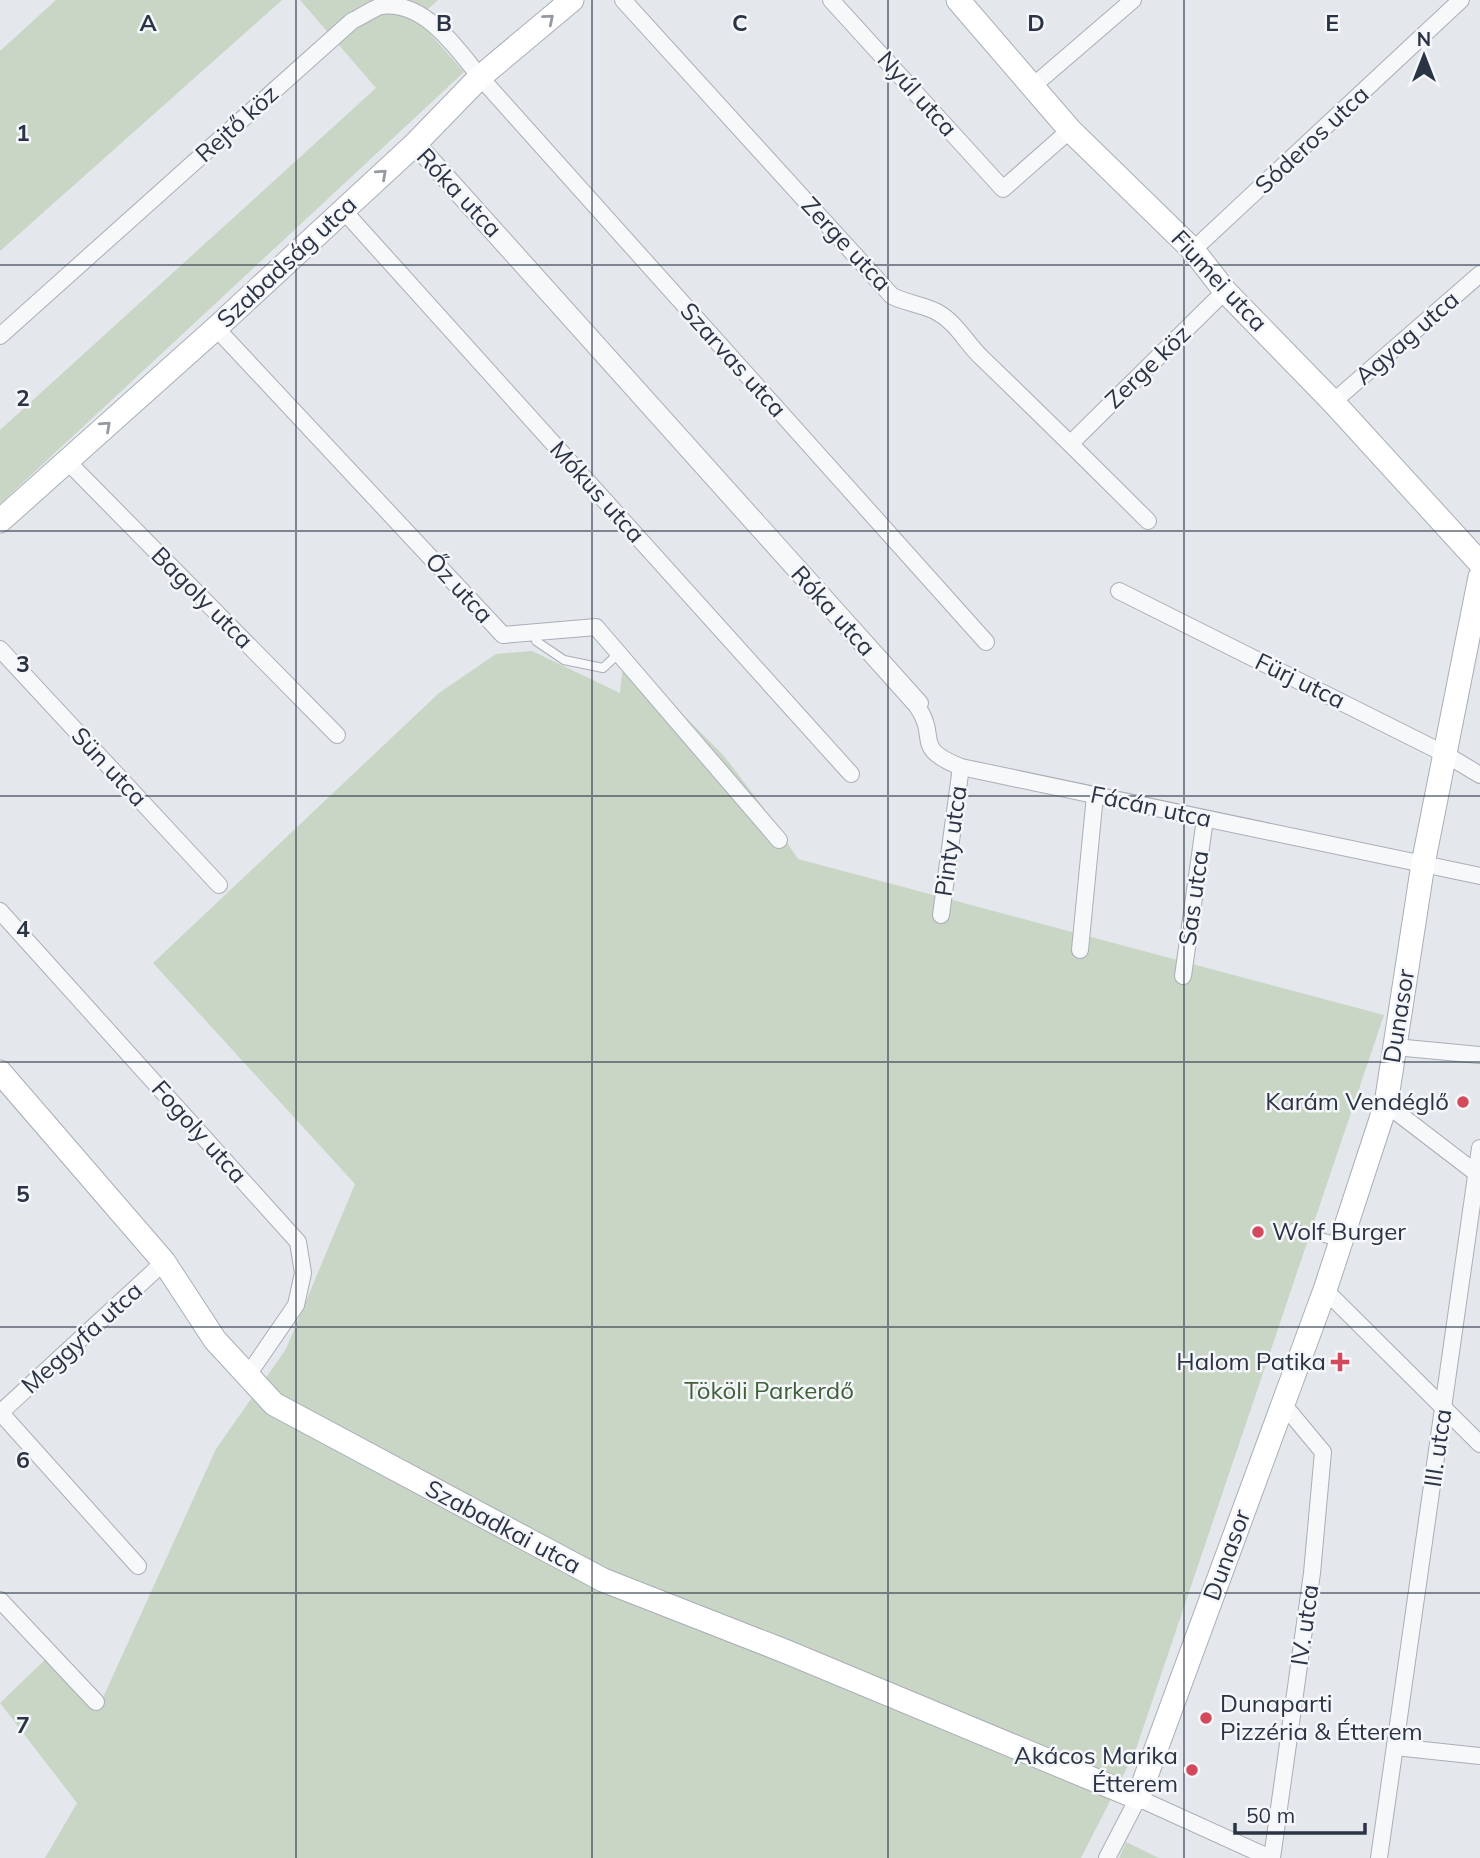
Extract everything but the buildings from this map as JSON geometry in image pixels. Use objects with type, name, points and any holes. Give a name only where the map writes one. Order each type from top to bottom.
[{"type":"street","name":"Szabadság utca","points":[[0,521],[216,328],[414,145],[480,77],[572,0]]},
{"type":"street","name":"Zerge utca","points":[[623,0],[892,296],[936,311],[953,323],[971,348],[1148,521]]},
{"type":"street","name":"Nyúl utca","points":[[831,0],[1003,189],[1070,130]]},
{"type":"street","name":"Fiumei utca","points":[[958,0],[1070,130],[1193,250],[1225,291],[1333,402],[1480,563]]},
{"type":"street","points":[[1033,86],[1133,0]]},
{"type":"street","name":"Sóderos utca","points":[[1193,250],[1461,0]]},
{"type":"street","name":"Rejtő köz","points":[[0,336],[352,21],[382,6],[411,6],[432,19],[480,77]]},
{"type":"street","name":"Szarvas utca","points":[[480,77],[986,642]]},
{"type":"street","name":"Róka utca","points":[[414,145],[417,143],[920,703],[917,706]]},
{"type":"street","name":"Mókus utca","points":[[343,210],[851,774]]},
{"type":"street","name":"Agyag utca","points":[[1333,402],[1480,274]]},
{"type":"street","name":"Zerge köz","points":[[1071,443],[1225,291]]},
{"type":"street","name":"Őz utca","points":[[216,328],[503,635],[596,627],[779,840]]},
{"type":"street","name":"Bagoly utca","points":[[67,461],[337,735]]},
{"type":"street","name":"Dunasor","points":[[1138,1798],[1325,1290],[1386,1104],[1423,864],[1480,577]]},
{"type":"street","name":"Fürj utca","points":[[1119,591],[1445,754],[1480,775]]},
{"type":"street","name":"Sün utca","points":[[0,649],[219,885]]},
{"type":"street","name":"Fácán utca","points":[[917,706],[928,727],[927,742],[933,752],[961,767],[1480,876]]},
{"type":"street","name":"Pinty utca","points":[[941,915],[961,767]]},
{"type":"street","points":[[1080,950],[1096,795]]},
{"type":"street","name":"Sas utca","points":[[1183,976],[1205,819]]},
{"type":"street","name":"Fogoly utca","points":[[0,911],[298,1242],[303,1273],[296,1305],[248,1375]]},
{"type":"street","points":[[1395,1046],[1480,1055]]},
{"type":"street","name":"Szabadkai utca","points":[[0,1072],[164,1262],[215,1340],[274,1404],[603,1580],[787,1652],[1138,1798]]},
{"type":"street","points":[[1386,1104],[1479,1175]]},
{"type":"street","name":"III. utca","points":[[1379,1858],[1479,1175],[1480,1148]]},
{"type":"street","name":"Meggyfa utca","points":[[0,1413],[164,1262]]},
{"type":"street","points":[[1325,1290],[1480,1444]]},
{"type":"street","name":"IV. utca","points":[[1271,1858],[1312,1573],[1323,1452],[1283,1404]]},
{"type":"street","points":[[0,1413],[138,1566]]},
{"type":"street","points":[[0,1600],[96,1702]]},
{"type":"street","points":[[1395,1747],[1480,1756]]},
{"type":"street","points":[[1107,1858],[1138,1798],[1271,1858]]},
{"type":"lane","points":[[536,632],[536,641],[564,660],[603,668],[619,653]]},
{"type":"lane","points":[[1293,1228],[1340,1243]]},
{"type":"green space","points":[[56,0],[282,0],[0,251],[0,51]]},
{"type":"green space","points":[[300,0],[438,0],[417,19],[464,72],[0,504],[0,430],[376,88]]},
{"type":"green space","name":"Tököli Parkerdő","points":[[532,651],[620,693],[624,655],[724,756],[798,859],[1384,1015],[1135,1752],[1081,1858],[45,1858],[77,1803],[0,1703],[53,1652],[101,1702],[216,1449],[286,1349],[355,1184],[153,963],[439,693],[496,654]]},
{"type":"green space","points":[[1126,1842],[1159,1858],[1119,1858]]},
{"type":"place","name":"Karám Vendéglő","points":[[1463,1102]]},
{"type":"place","name":"Wolf Burger","points":[[1258,1232]]},
{"type":"place","name":"Halom Patika","points":[[1340,1362]]},
{"type":"place","name":"Dunaparti Pizzéria & Étterem","points":[[1206,1718]]},
{"type":"place","name":"Akácos Marika Étterem","points":[[1192,1770]]}]
